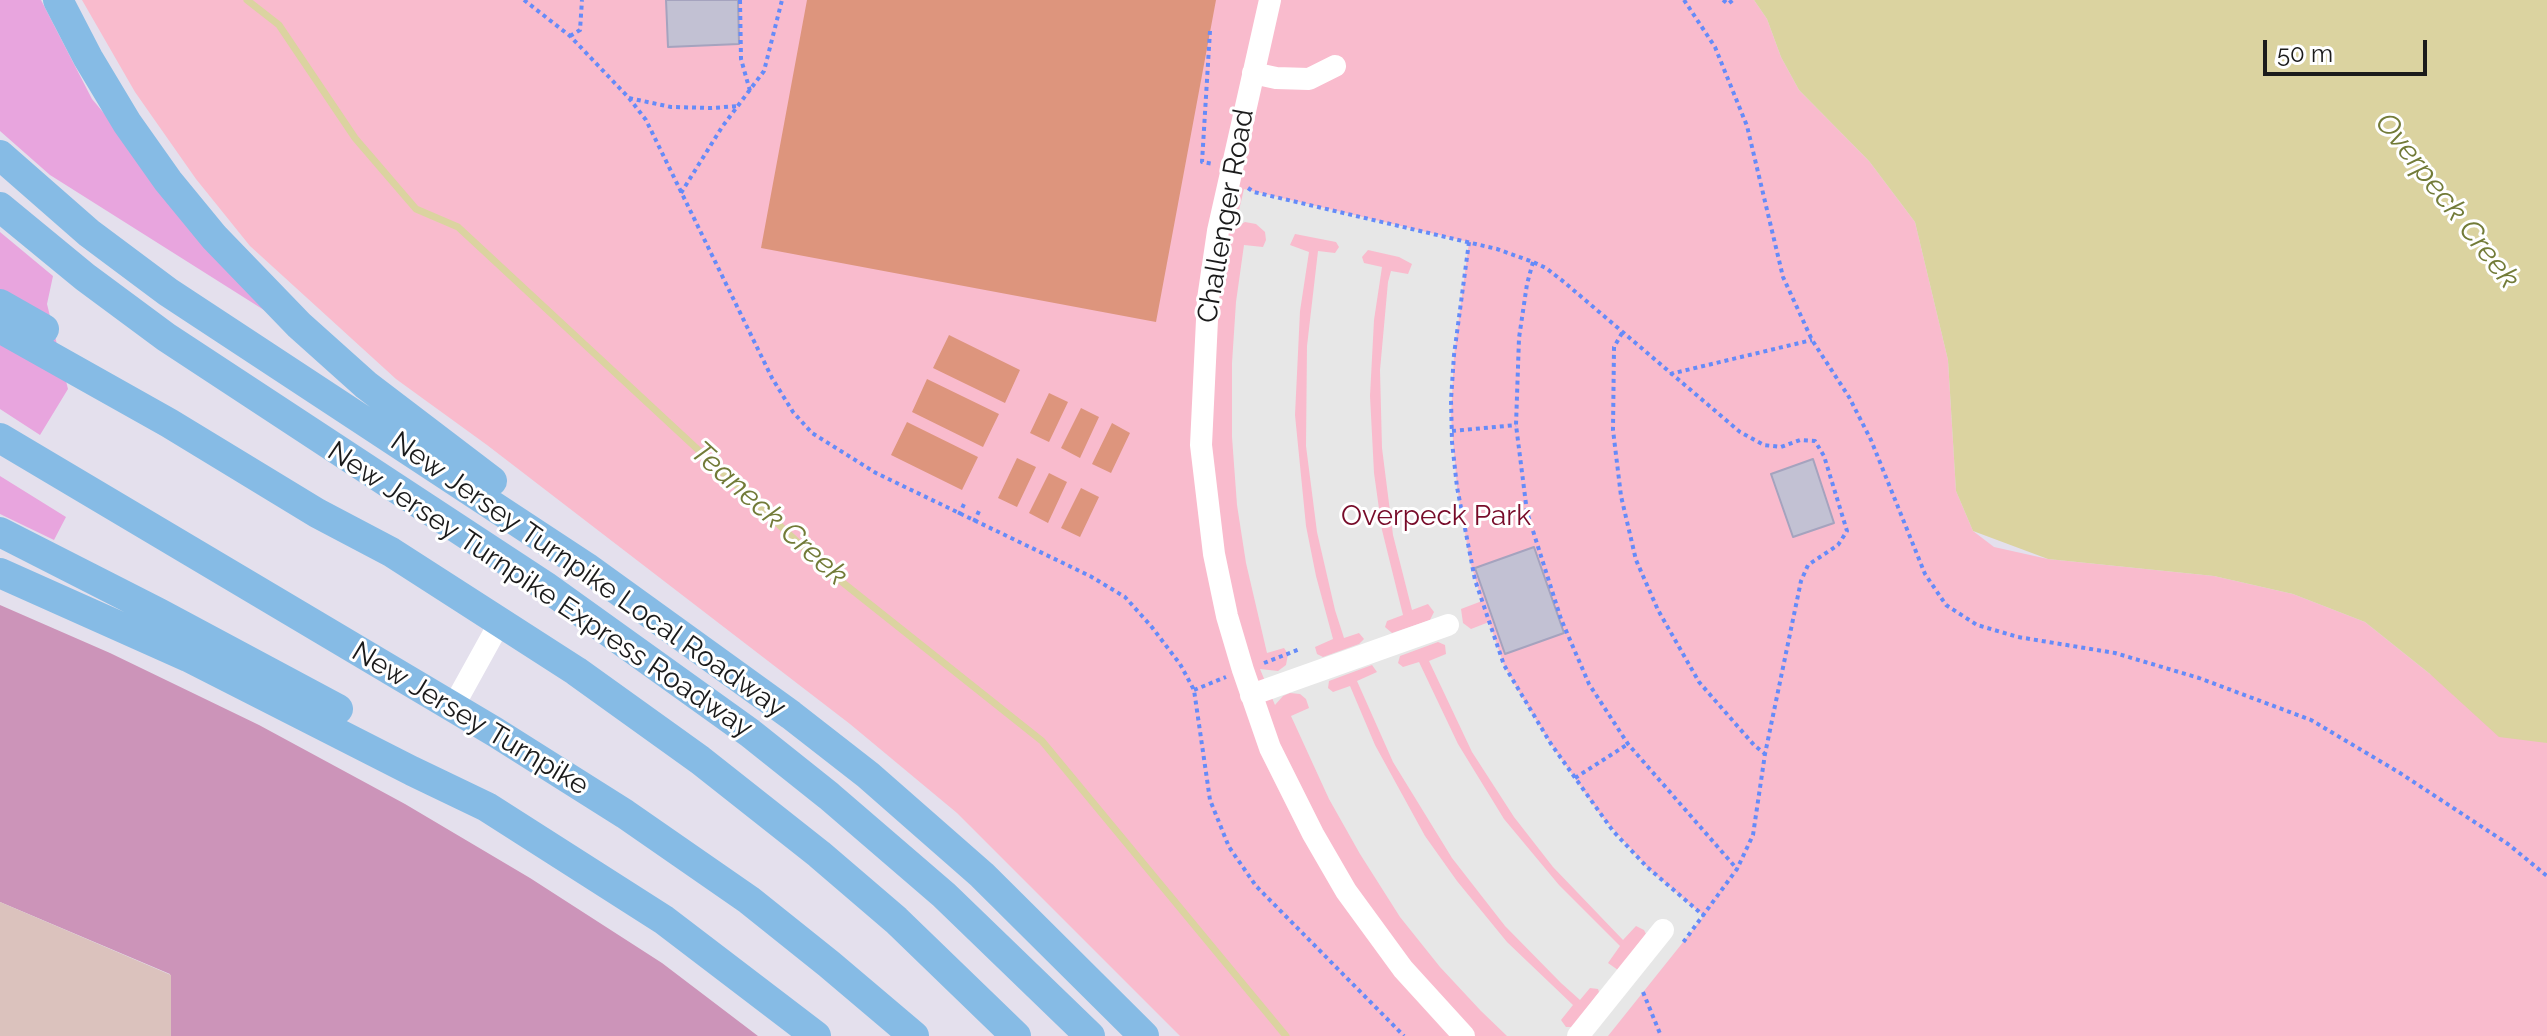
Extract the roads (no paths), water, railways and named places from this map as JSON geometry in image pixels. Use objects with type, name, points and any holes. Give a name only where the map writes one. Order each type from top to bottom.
[{"type":"highway","points":[[58,0],[127,123],[168,181],[240,265],[342,364],[404,416],[488,477],[565,553]]},
{"type":"highway","name":"New Jersey Turnpike Local Roadway","points":[[0,155],[89,233],[168,292],[565,553],[740,676],[868,775],[982,875],[1144,1036]]},
{"type":"highway","name":"New Jersey Turnpike Express Roadway","points":[[0,207],[85,277],[166,337],[576,607],[760,741],[944,895],[1090,1036]]},
{"type":"highway","points":[[0,304],[180,407],[328,497],[391,552]]},
{"type":"highway","points":[[0,328],[169,423],[317,513],[391,552],[615,699],[780,822],[896,920],[1016,1036]]},
{"type":"highway","name":"New Jersey Turnpike","points":[[0,438],[583,786],[709,870],[829,964],[914,1036]]},
{"type":"highway","points":[[0,532],[147,607],[424,757],[487,807],[664,920],[734,970],[816,1036]]},
{"type":"highway","points":[[0,573],[201,663],[487,807]]},
{"type":"street","name":"Challenger Road","points":[[1270,0],[1218,231],[1208,299],[1201,445],[1214,554],[1227,616],[1251,695],[1270,748],[1313,834],[1346,891],[1403,969],[1464,1036]]},
{"type":"street","points":[[1253,73],[1276,78],[1309,79],[1335,66]]},
{"type":"street","points":[[453,707],[500,622]]},
{"type":"street","points":[[1251,695],[1448,625]]},
{"type":"street","points":[[1578,1036],[1663,930]]},
{"type":"water","name":"Overpeck Creek","points":[[1754,0],[2547,0],[2547,743],[2499,737],[2430,674],[2365,622],[2293,594],[2214,576],[2048,559],[1973,531],[1956,491],[1948,360],[1915,222],[1869,161],[1799,90],[1781,57],[1767,19]]},
{"type":"waterway","name":"Teaneck Creek","points":[[247,0],[279,25],[355,138],[416,209],[458,227],[832,574],[1042,741],[1286,1036]]},
{"type":"park label","name":"Overpeck Park","points":[[1436,517]]}]
